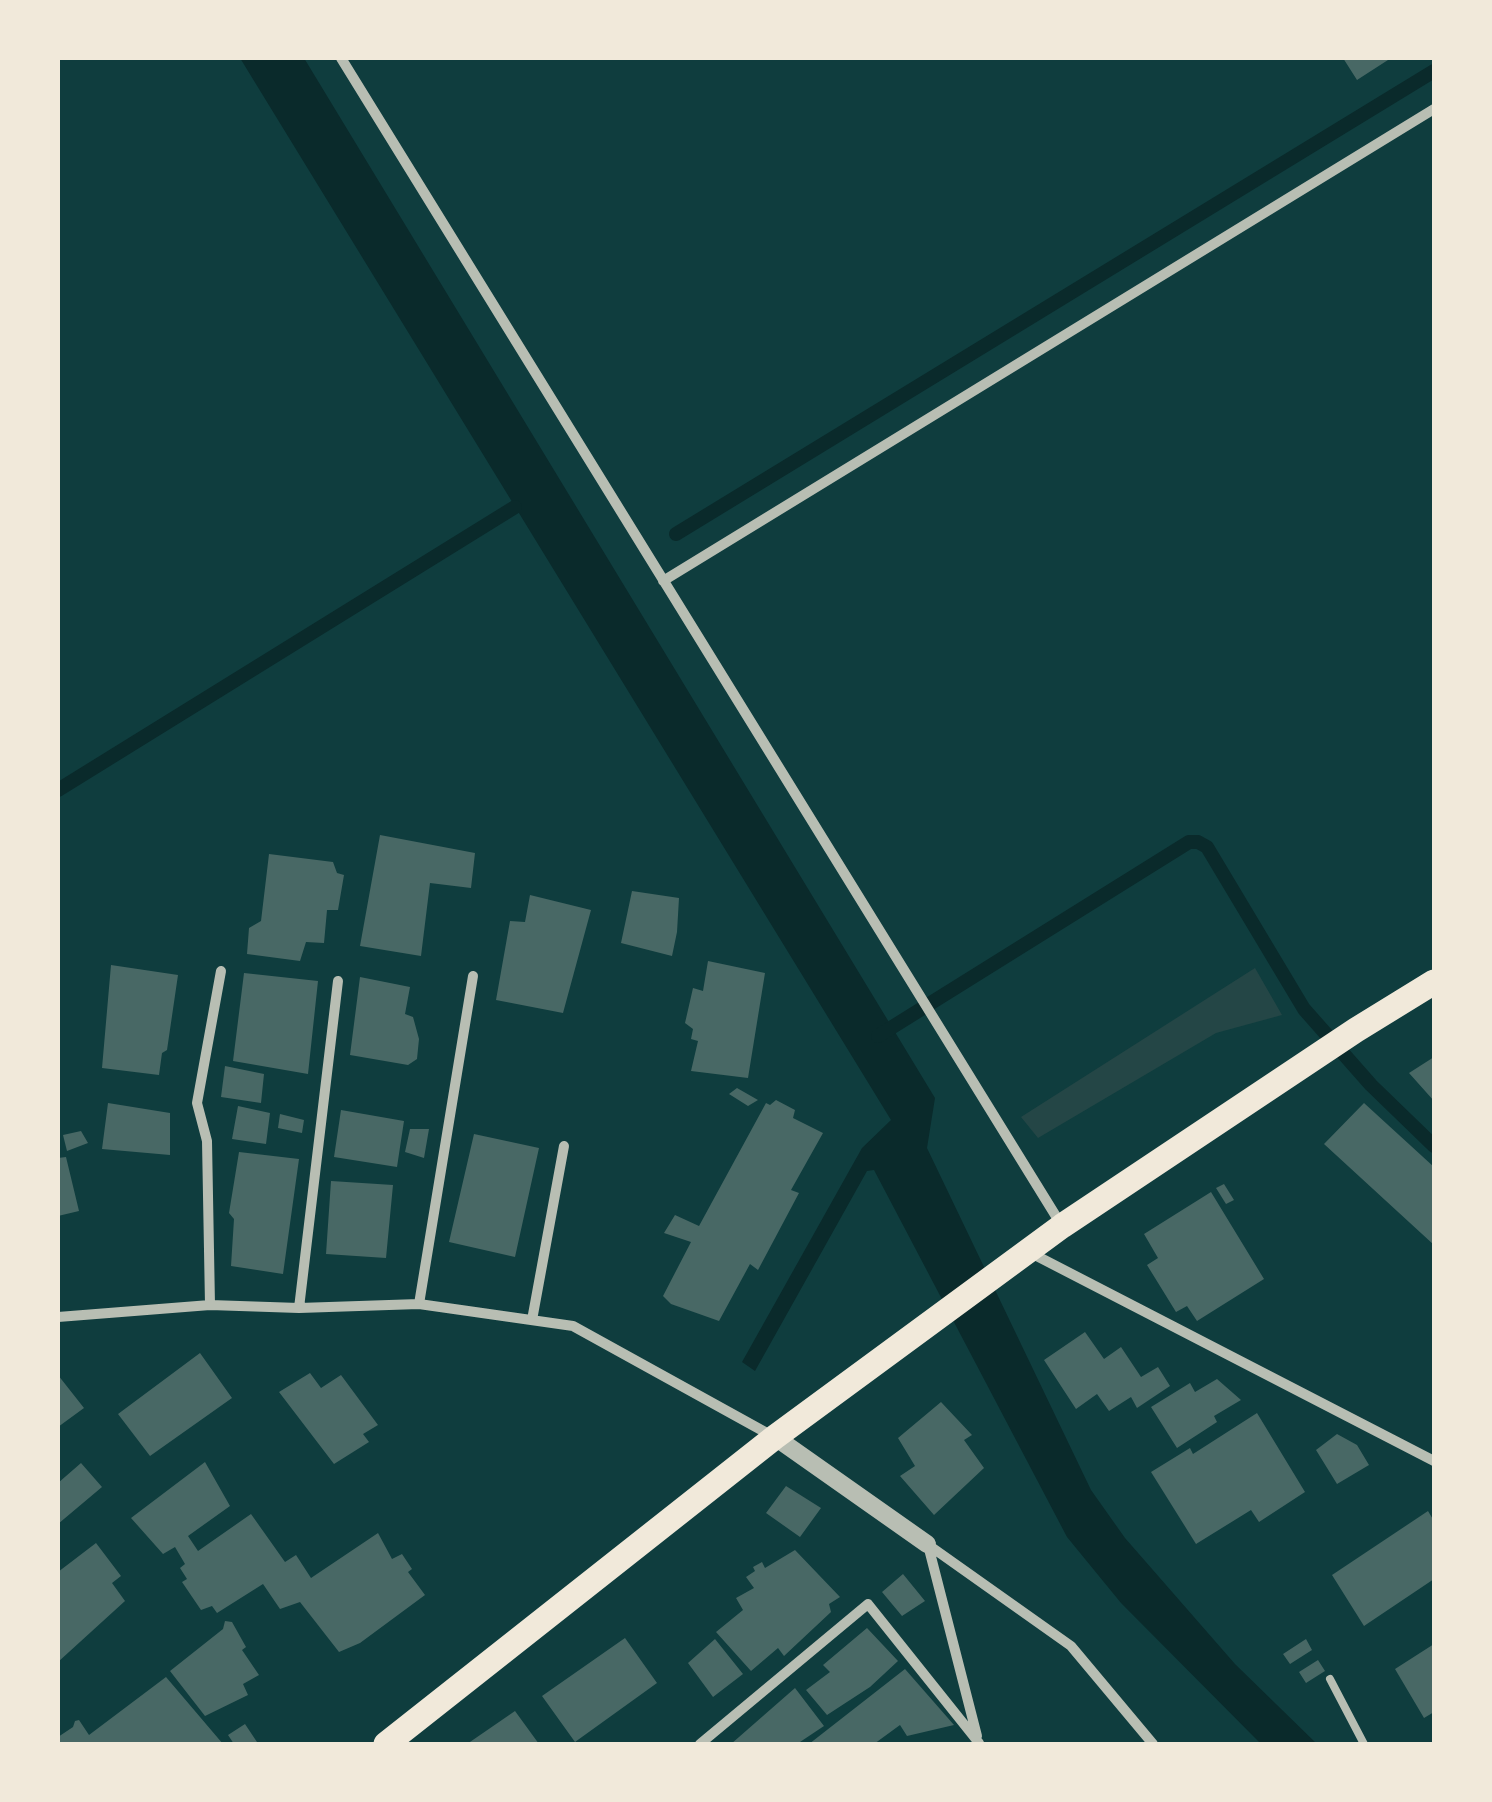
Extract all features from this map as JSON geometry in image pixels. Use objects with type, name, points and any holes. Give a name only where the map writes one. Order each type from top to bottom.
[{"type":"main road","points":[[386,1744],[775,1437],[1062,1226],[1434,982]]},
{"type":"street","points":[[341,58],[1062,1226]]},
{"type":"street","points":[[663,581],[1434,109]]},
{"type":"street","points":[[210,1305],[208,1141],[198,1103],[220,971]]},
{"type":"street","points":[[418,1304],[473,976]]},
{"type":"street","points":[[299,1308],[338,981]]},
{"type":"street","points":[[532,1320],[564,1146]]},
{"type":"street","points":[[1028,1251],[1434,1461]]},
{"type":"street","points":[[58,1316],[210,1305],[299,1308],[418,1304],[573,1326],[775,1437],[1070,1646],[1153,1744]]},
{"type":"street","points":[[927,1544],[979,1744]]},
{"type":"street","points":[[700,1744],[868,1604],[979,1744]]},
{"type":"lane","points":[[1330,1678],[1364,1744]]},
{"type":"shaded area","points":[[240,58],[304,58],[935,1098],[927,1148],[1091,1490],[1125,1538],[1235,1664],[1317,1744],[1261,1744],[1121,1603],[1067,1537],[874,1170],[867,1171],[755,1371],[742,1362],[862,1148],[891,1120]]},
{"type":"shaded area","points":[[1255,968],[1282,1015],[1216,1033],[1038,1138],[1021,1117]]},
{"type":"building","points":[[1343,58],[1386,58],[1388,60],[1357,80]]},
{"type":"building","points":[[380,835],[475,853],[471,888],[430,883],[421,956],[360,946]]},
{"type":"building","points":[[269,854],[333,862],[337,873],[344,875],[338,910],[327,910],[324,943],[306,942],[300,961],[247,954],[249,928],[261,921]]},
{"type":"building","points":[[632,891],[679,898],[672,956],[621,943]]},
{"type":"building","points":[[530,895],[591,910],[563,1013],[496,1000],[510,921],[525,922]]},
{"type":"building","points":[[708,961],[765,973],[748,1078],[691,1071],[698,1041],[691,1039],[693,1029],[685,1023],[693,988],[703,991]]},
{"type":"building","points":[[111,965],[178,975],[167,1050],[162,1053],[159,1075],[102,1068]]},
{"type":"building","points":[[244,973],[318,981],[308,1074],[233,1061]]},
{"type":"building","points":[[360,977],[410,987],[405,1014],[413,1017],[419,1039],[417,1059],[408,1065],[350,1055]]},
{"type":"building","points":[[1434,1057],[1434,1101],[1409,1073]]},
{"type":"building","points":[[225,1066],[264,1074],[261,1103],[221,1097]]},
{"type":"building","points":[[737,1088],[758,1100],[748,1106],[729,1094]]},
{"type":"building","points":[[776,1100],[795,1110],[793,1118],[823,1133],[791,1190],[799,1193],[758,1270],[750,1264],[719,1321],[671,1304],[663,1296],[691,1242],[664,1233],[675,1215],[699,1226],[766,1103],[770,1105]]},
{"type":"building","points":[[108,1103],[170,1113],[170,1155],[102,1149]]},
{"type":"building","points":[[1364,1103],[1434,1167],[1434,1245],[1324,1144]]},
{"type":"building","points":[[238,1106],[270,1113],[266,1144],[232,1139]]},
{"type":"building","points":[[341,1110],[404,1121],[397,1167],[334,1157]]},
{"type":"building","points":[[280,1114],[304,1120],[302,1133],[278,1128]]},
{"type":"building","points":[[410,1129],[429,1129],[424,1158],[405,1152]]},
{"type":"building","points":[[81,1131],[88,1143],[67,1151],[63,1135]]},
{"type":"building","points":[[474,1134],[539,1148],[515,1257],[449,1242]]},
{"type":"building","points":[[239,1152],[299,1159],[283,1274],[231,1266],[234,1219],[229,1213]]},
{"type":"building","points":[[66,1157],[79,1211],[58,1216],[58,1158]]},
{"type":"building","points":[[331,1181],[393,1185],[386,1258],[326,1254]]},
{"type":"building","points":[[1224,1184],[1234,1200],[1226,1204],[1216,1188]]},
{"type":"building","points":[[1211,1192],[1264,1279],[1197,1321],[1187,1306],[1176,1312],[1147,1265],[1158,1258],[1144,1234]]},
{"type":"building","points":[[1085,1332],[1104,1359],[1121,1347],[1141,1377],[1158,1367],[1170,1386],[1137,1408],[1131,1397],[1109,1411],[1097,1394],[1076,1409],[1044,1360]]},
{"type":"building","points":[[200,1353],[232,1398],[150,1456],[118,1414]]},
{"type":"building","points":[[310,1373],[321,1388],[341,1375],[378,1425],[363,1434],[369,1442],[334,1464],[279,1392]]},
{"type":"building","points":[[58,1375],[84,1408],[58,1427]]},
{"type":"building","points":[[1217,1379],[1241,1400],[1214,1416],[1217,1422],[1177,1448],[1151,1407],[1190,1383],[1195,1392]]},
{"type":"building","points":[[941,1402],[972,1435],[964,1440],[984,1468],[934,1515],[900,1476],[915,1466],[898,1438]]},
{"type":"building","points":[[1257,1413],[1305,1492],[1259,1522],[1251,1510],[1196,1544],[1151,1472],[1190,1448],[1193,1454]]},
{"type":"building","points":[[1337,1434],[1357,1445],[1369,1465],[1337,1484],[1316,1450]]},
{"type":"building","points":[[205,1462],[230,1506],[188,1536],[198,1551],[251,1514],[285,1562],[296,1555],[311,1578],[378,1533],[392,1559],[402,1554],[412,1569],[408,1572],[425,1595],[360,1643],[339,1652],[300,1602],[280,1609],[263,1584],[217,1613],[212,1606],[201,1610],[182,1582],[187,1579],[180,1568],[185,1564],[175,1547],[163,1554],[131,1518]]},
{"type":"building","points":[[81,1463],[102,1487],[58,1524],[58,1483]]},
{"type":"building","points":[[786,1486],[821,1508],[800,1537],[766,1513]]},
{"type":"building","points":[[1428,1511],[1434,1521],[1434,1579],[1364,1626],[1332,1575]]},
{"type":"building","points":[[96,1543],[121,1576],[112,1583],[125,1601],[58,1662],[58,1572]]},
{"type":"building","points":[[795,1550],[840,1597],[829,1604],[831,1612],[784,1656],[778,1648],[751,1671],[716,1632],[743,1610],[736,1598],[754,1588],[746,1577],[755,1571],[753,1567],[762,1562],[765,1568]]},
{"type":"building","points":[[903,1574],[925,1601],[902,1616],[882,1592]]},
{"type":"building","points":[[225,1621],[232,1622],[246,1647],[242,1650],[259,1675],[243,1684],[248,1695],[205,1716],[170,1671],[223,1629]]},
{"type":"building","points":[[867,1628],[898,1661],[870,1687],[827,1715],[806,1690],[830,1672],[823,1665]]},
{"type":"building","points":[[625,1638],[657,1683],[575,1742],[542,1696]]},
{"type":"building","points":[[715,1639],[743,1674],[713,1697],[688,1663]]},
{"type":"building","points":[[1306,1639],[1312,1650],[1290,1664],[1283,1654]]},
{"type":"building","points":[[1434,1644],[1434,1712],[1424,1718],[1395,1669]]},
{"type":"building","points":[[1318,1660],[1325,1671],[1306,1683],[1299,1672]]},
{"type":"building","points":[[905,1669],[954,1725],[907,1736],[900,1725],[874,1744],[809,1744]]},
{"type":"building","points":[[166,1677],[223,1744],[58,1744],[58,1737],[75,1721],[79,1720],[89,1735]]},
{"type":"building","points":[[795,1688],[824,1726],[797,1744],[731,1744]]},
{"type":"building","points":[[515,1711],[539,1744],[467,1744]]},
{"type":"building","points":[[245,1724],[257,1742],[234,1744],[228,1735]]},
{"type":"waterway","points":[[676,534],[1434,71]]},
{"type":"waterway","points":[[58,790],[515,507]]},
{"type":"waterway","points":[[878,1036],[1189,842],[1198,842],[1207,847],[1304,1009],[1371,1085],[1434,1146]]}]
